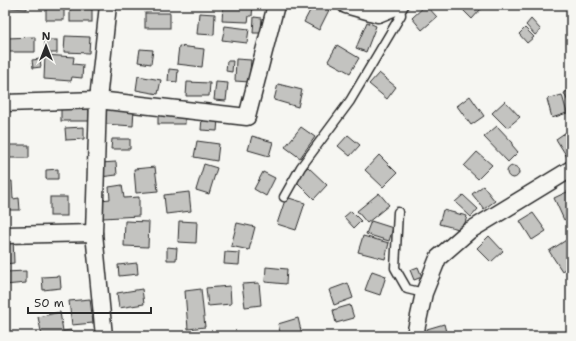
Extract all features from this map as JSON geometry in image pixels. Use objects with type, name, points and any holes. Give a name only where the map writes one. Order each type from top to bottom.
[{"type":"street","points":[[104,336],[94,233],[98,100],[108,5]]},
{"type":"street","points":[[5,103],[98,100],[247,116],[276,5]]},
{"type":"street","points":[[346,5],[378,14],[400,5]]},
{"type":"street","points":[[418,336],[416,330],[424,293],[438,258],[469,232],[571,169]]},
{"type":"street","points":[[5,236],[94,233]]},
{"type":"lane","points":[[284,198],[301,167],[350,101],[401,15],[400,5]]},
{"type":"lane","points":[[398,212],[395,268],[407,289],[424,293]]},
{"type":"building","points":[[10,5],[27,5],[27,9],[10,8]]},
{"type":"building","points":[[46,5],[64,5],[64,20],[46,20]]},
{"type":"building","points":[[223,5],[253,5],[252,16],[249,16],[248,22],[222,21]]},
{"type":"building","points":[[313,5],[326,5],[330,8],[319,30],[304,22]]},
{"type":"building","points":[[426,5],[437,17],[422,30],[412,18]]},
{"type":"building","points":[[465,5],[477,5],[481,9],[472,19],[462,9]]},
{"type":"building","points":[[70,9],[92,9],[92,22],[70,22]]},
{"type":"building","points":[[145,13],[170,13],[170,28],[145,28]]},
{"type":"building","points":[[199,13],[215,14],[214,35],[197,34]]},
{"type":"building","points":[[254,17],[262,18],[261,33],[253,33]]},
{"type":"building","points":[[531,19],[541,30],[535,35],[526,25]]},
{"type":"building","points":[[367,22],[376,26],[366,52],[356,48]]},
{"type":"building","points":[[225,26],[249,29],[247,43],[222,40]]},
{"type":"building","points":[[525,28],[534,37],[527,43],[519,34]]},
{"type":"building","points":[[65,36],[90,37],[89,53],[64,52]]},
{"type":"building","points":[[35,37],[35,52],[6,52],[6,38]]},
{"type":"building","points":[[45,40],[57,40],[57,53],[45,53]]},
{"type":"building","points":[[337,45],[359,58],[350,73],[328,61]]},
{"type":"building","points":[[179,46],[204,49],[202,67],[177,64]]},
{"type":"building","points":[[140,49],[153,50],[151,64],[138,62]]},
{"type":"building","points":[[45,55],[74,57],[73,64],[83,65],[82,78],[72,77],[71,81],[44,79]]},
{"type":"building","points":[[40,59],[41,67],[33,68],[32,60]]},
{"type":"building","points":[[236,59],[251,60],[249,82],[235,81]]},
{"type":"building","points":[[227,61],[233,61],[232,72],[226,71]]},
{"type":"building","points":[[169,69],[178,70],[177,82],[168,81]]},
{"type":"building","points":[[379,73],[396,87],[387,99],[369,84]]},
{"type":"building","points":[[5,74],[10,74],[10,91],[5,91]]},
{"type":"building","points":[[138,76],[161,80],[158,94],[136,90]]},
{"type":"building","points":[[187,82],[210,83],[209,96],[186,96]]},
{"type":"building","points":[[216,82],[228,83],[226,101],[214,100]]},
{"type":"building","points":[[278,84],[302,90],[298,107],[274,100]]},
{"type":"building","points":[[571,89],[571,108],[564,93]]},
{"type":"building","points":[[562,95],[567,113],[552,118],[547,99]]},
{"type":"building","points":[[470,96],[484,116],[471,125],[457,106]]},
{"type":"building","points":[[505,101],[520,117],[507,128],[492,113]]},
{"type":"building","points":[[106,105],[134,107],[133,126],[105,124]]},
{"type":"building","points":[[61,107],[89,107],[89,121],[61,121]]},
{"type":"building","points":[[158,111],[185,111],[185,124],[158,124]]},
{"type":"building","points":[[202,118],[218,119],[217,131],[201,130]]},
{"type":"building","points":[[497,126],[513,143],[512,145],[518,152],[508,162],[484,137]]},
{"type":"building","points":[[84,127],[84,139],[66,140],[65,128]]},
{"type":"building","points":[[301,127],[315,137],[300,158],[285,147]]},
{"type":"building","points":[[569,130],[571,133],[571,159],[569,160],[556,139]]},
{"type":"building","points":[[348,135],[360,145],[350,156],[338,146]]},
{"type":"building","points":[[252,136],[273,142],[269,156],[248,150]]},
{"type":"building","points":[[112,139],[130,139],[130,149],[111,149]]},
{"type":"building","points":[[197,141],[219,144],[217,161],[194,157]]},
{"type":"building","points":[[6,145],[29,145],[29,158],[5,158]]},
{"type":"building","points":[[477,152],[492,165],[478,179],[464,166]]},
{"type":"building","points":[[379,155],[397,173],[383,187],[365,170]]},
{"type":"building","points":[[116,162],[117,175],[100,177],[100,163]]},
{"type":"building","points":[[204,164],[217,168],[209,194],[196,190]]},
{"type":"building","points":[[515,166],[518,167],[518,177],[511,178],[508,177],[507,170],[508,167]]},
{"type":"building","points":[[155,167],[158,191],[136,193],[134,169]]},
{"type":"building","points":[[308,167],[327,185],[314,199],[295,180]]},
{"type":"building","points":[[58,169],[58,179],[46,179],[46,170]]},
{"type":"building","points":[[263,172],[275,178],[266,196],[254,189]]},
{"type":"building","points":[[12,181],[13,199],[19,198],[20,210],[5,210],[5,182]]},
{"type":"building","points":[[122,185],[124,198],[139,197],[139,216],[103,218],[101,200],[110,199],[109,187]]},
{"type":"building","points":[[483,186],[495,201],[484,209],[472,194]]},
{"type":"building","points":[[569,191],[571,194],[571,216],[564,220],[554,198]]},
{"type":"building","points":[[189,192],[191,211],[166,214],[164,195]]},
{"type":"building","points":[[379,193],[389,205],[367,223],[357,211]]},
{"type":"building","points":[[463,195],[478,209],[471,217],[455,202]]},
{"type":"building","points":[[50,197],[67,197],[67,216],[50,216]]},
{"type":"building","points":[[286,197],[305,203],[296,230],[277,224]]},
{"type":"building","points":[[443,210],[467,216],[463,230],[439,224]]},
{"type":"building","points":[[351,211],[361,221],[354,228],[344,217]]},
{"type":"building","points":[[533,213],[546,231],[532,240],[520,221]]},
{"type":"building","points":[[125,221],[149,222],[148,247],[124,246]]},
{"type":"building","points":[[179,221],[197,222],[196,243],[178,242]]},
{"type":"building","points":[[371,221],[393,228],[389,241],[366,234]]},
{"type":"building","points":[[237,223],[255,227],[249,250],[231,246]]},
{"type":"building","points":[[363,236],[389,243],[385,259],[358,252]]},
{"type":"building","points":[[489,236],[503,251],[491,262],[477,248]]},
{"type":"building","points":[[13,237],[14,263],[5,264],[5,238]]},
{"type":"building","points":[[571,237],[571,265],[562,271],[549,251]]},
{"type":"building","points":[[167,247],[177,248],[176,260],[167,260]]},
{"type":"building","points":[[225,252],[240,253],[239,265],[224,264]]},
{"type":"building","points":[[137,263],[138,274],[119,276],[118,265]]},
{"type":"building","points":[[266,267],[287,269],[286,284],[265,282]]},
{"type":"building","points":[[418,267],[422,277],[414,280],[410,270]]},
{"type":"building","points":[[26,271],[26,283],[5,285],[5,272]]},
{"type":"building","points":[[372,271],[386,276],[380,295],[365,290]]},
{"type":"building","points":[[60,276],[61,288],[43,290],[42,277]]},
{"type":"building","points":[[259,283],[261,305],[245,307],[242,284]]},
{"type":"building","points":[[348,283],[353,298],[334,305],[329,290]]},
{"type":"building","points":[[230,286],[231,304],[208,306],[206,288]]},
{"type":"building","points":[[142,289],[144,304],[119,308],[117,293]]},
{"type":"building","points":[[201,289],[205,327],[188,329],[185,291]]},
{"type":"building","points":[[90,299],[93,323],[72,325],[69,301]]},
{"type":"building","points":[[350,305],[354,318],[336,323],[333,310]]},
{"type":"building","points":[[60,312],[63,331],[71,330],[72,336],[42,336],[38,317]]},
{"type":"building","points":[[298,318],[302,335],[281,336],[278,324]]},
{"type":"building","points":[[444,324],[447,336],[429,336],[427,329]]}]
